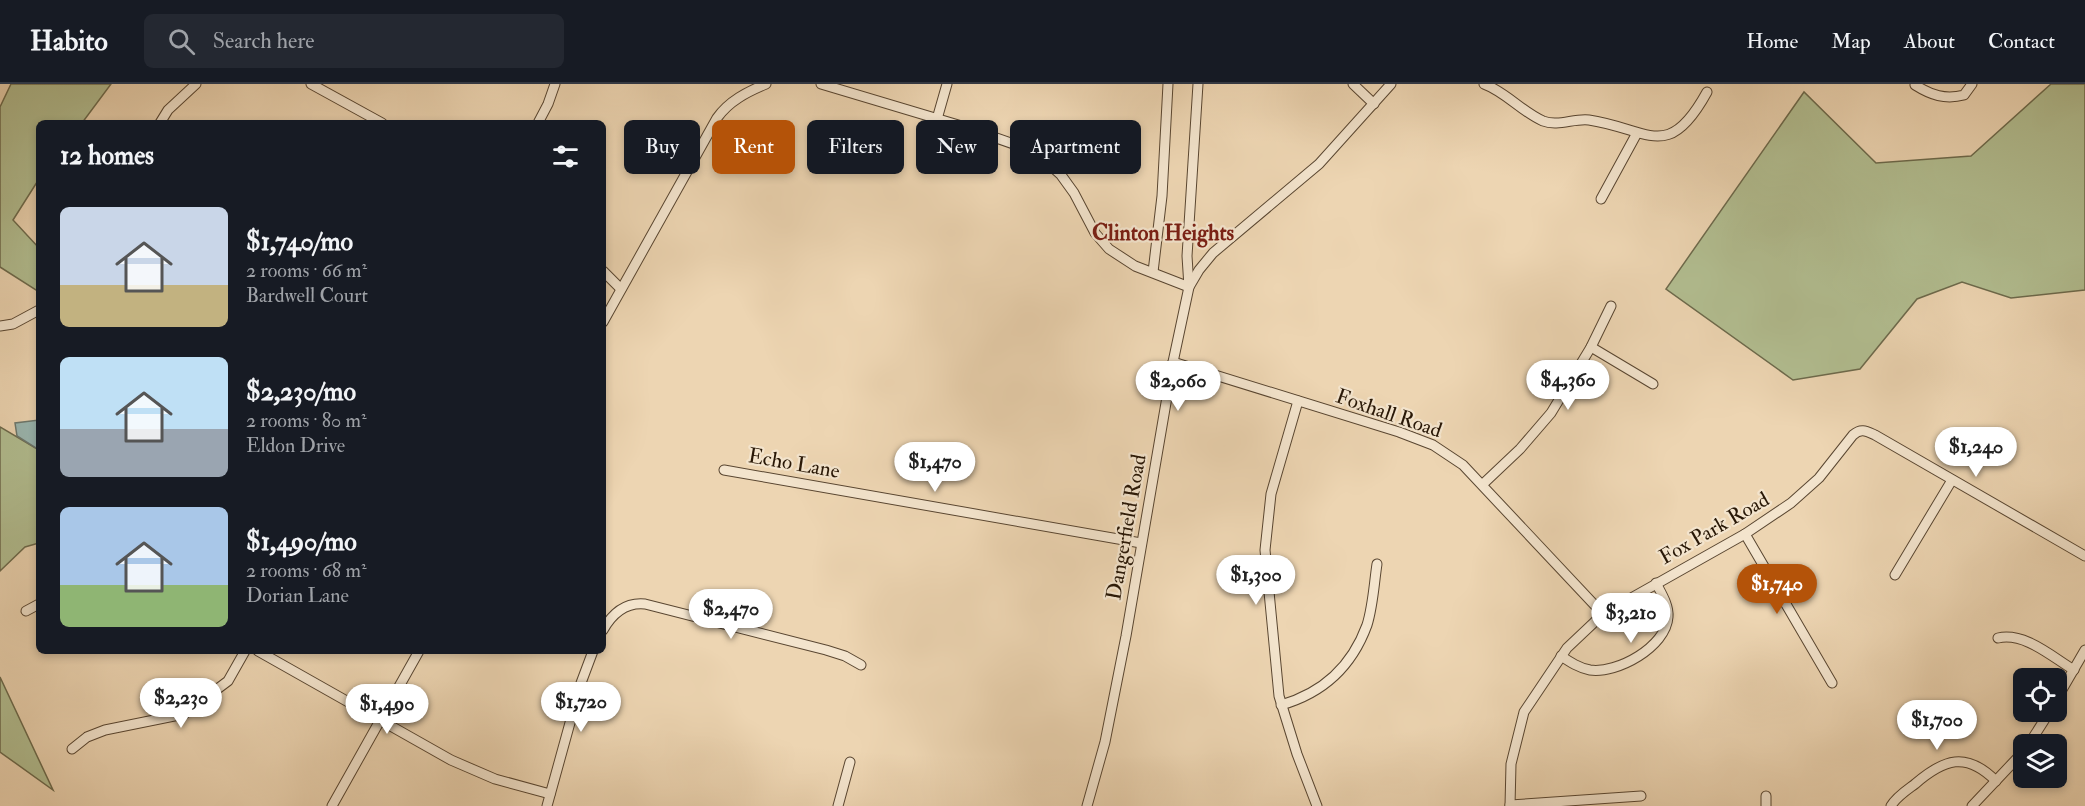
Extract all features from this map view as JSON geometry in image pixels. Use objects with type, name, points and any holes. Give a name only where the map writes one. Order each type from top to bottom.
[{"type":"street","points":[[162,120],[168,110],[196,84]]},
{"type":"street","points":[[311,84],[368,120]]},
{"type":"street","points":[[539,120],[555,84]]},
{"type":"street","points":[[606,316],[720,113],[737,98],[766,84]]},
{"type":"street","points":[[821,84],[1014,143],[1043,159],[1061,175],[1074,193],[1101,243],[1135,266],[1189,287],[1187,256],[1198,84]]},
{"type":"street","points":[[937,119],[947,84]]},
{"type":"street","points":[[1153,272],[1162,196],[1168,84]]},
{"type":"street","points":[[1353,84],[1374,104]]},
{"type":"street","name":"Dangerfield Road","points":[[1087,806],[1105,742],[1126,636],[1173,362],[1189,287],[1199,270],[1214,253],[1250,220],[1312,171],[1391,84]]},
{"type":"street","points":[[1484,84],[1534,116],[1548,122],[1588,120],[1660,137],[1671,134],[1687,121],[1707,92]]},
{"type":"street","points":[[1915,85],[1933,95],[1948,97],[1964,94],[1972,84]]},
{"type":"street","points":[[1601,199],[1637,133]]},
{"type":"street","points":[[606,274],[621,289]]},
{"type":"street","points":[[1482,484],[1520,449],[1551,413],[1591,347],[1611,306]]},
{"type":"street","points":[[0,326],[13,324],[36,312]]},
{"type":"street","points":[[1591,347],[1653,384]]},
{"type":"street","name":"Foxhall Road","points":[[1173,362],[1390,429],[1433,445],[1463,465],[1604,614]]},
{"type":"street","points":[[1298,401],[1271,494],[1265,540],[1276,683],[1297,754],[1317,806]]},
{"type":"street","name":"Fox Park Road","points":[[1510,805],[1511,764],[1524,712],[1561,656],[1604,614],[1768,520],[1820,478],[1853,435],[1861,430],[1866,430],[1952,480]]},
{"type":"street","name":"Echo Lane","points":[[724,470],[1141,543]]},
{"type":"street","points":[[1895,575],[1952,480],[2085,556]]},
{"type":"street","points":[[1745,534],[1832,683]]},
{"type":"street","points":[[1281,705],[1304,697],[1321,687],[1345,666],[1355,651],[1367,623],[1377,564]]},
{"type":"street","points":[[1561,656],[1584,668],[1607,670],[1651,648],[1660,638],[1668,621],[1666,604],[1656,583]]},
{"type":"street","points":[[606,626],[615,613],[622,608],[632,604],[645,604],[826,650],[861,665]]},
{"type":"street","points":[[26,611],[36,606]]},
{"type":"street","points":[[1998,638],[2007,636],[2029,642],[2074,670]]},
{"type":"street","points":[[2067,682],[2085,650]]},
{"type":"street","points":[[72,749],[87,737],[105,730],[184,714],[228,681],[243,654]]},
{"type":"street","points":[[263,654],[380,721],[478,773],[550,794]]},
{"type":"street","points":[[332,806],[417,654]]},
{"type":"street","points":[[547,806],[581,683],[592,654]]},
{"type":"street","points":[[1891,806],[1929,772],[1944,763],[1958,761],[1968,763],[1984,770],[1996,781]]},
{"type":"street","points":[[838,806],[850,762]]},
{"type":"street","points":[[1972,806],[2013,763]]},
{"type":"street","points":[[1510,805],[1641,796]]},
{"type":"green space","points":[[11,84],[111,84],[84,120],[36,120],[36,184],[13,220],[36,245],[36,290],[0,267],[0,107]]},
{"type":"green space","points":[[2051,84],[2085,84],[2085,290],[2011,298],[1962,282],[1917,299],[1860,369],[1793,380],[1666,289],[1804,92],[1876,163],[1971,156]]},
{"type":"green space","points":[[0,427],[36,448],[36,544],[25,547],[0,571]]},
{"type":"green space","points":[[0,677],[53,790],[0,752]]},
{"type":"water","points":[[36,420],[36,448],[17,436],[15,423]]},
{"type":"district","name":"Clinton Heights","points":[[1163,232]]}]
